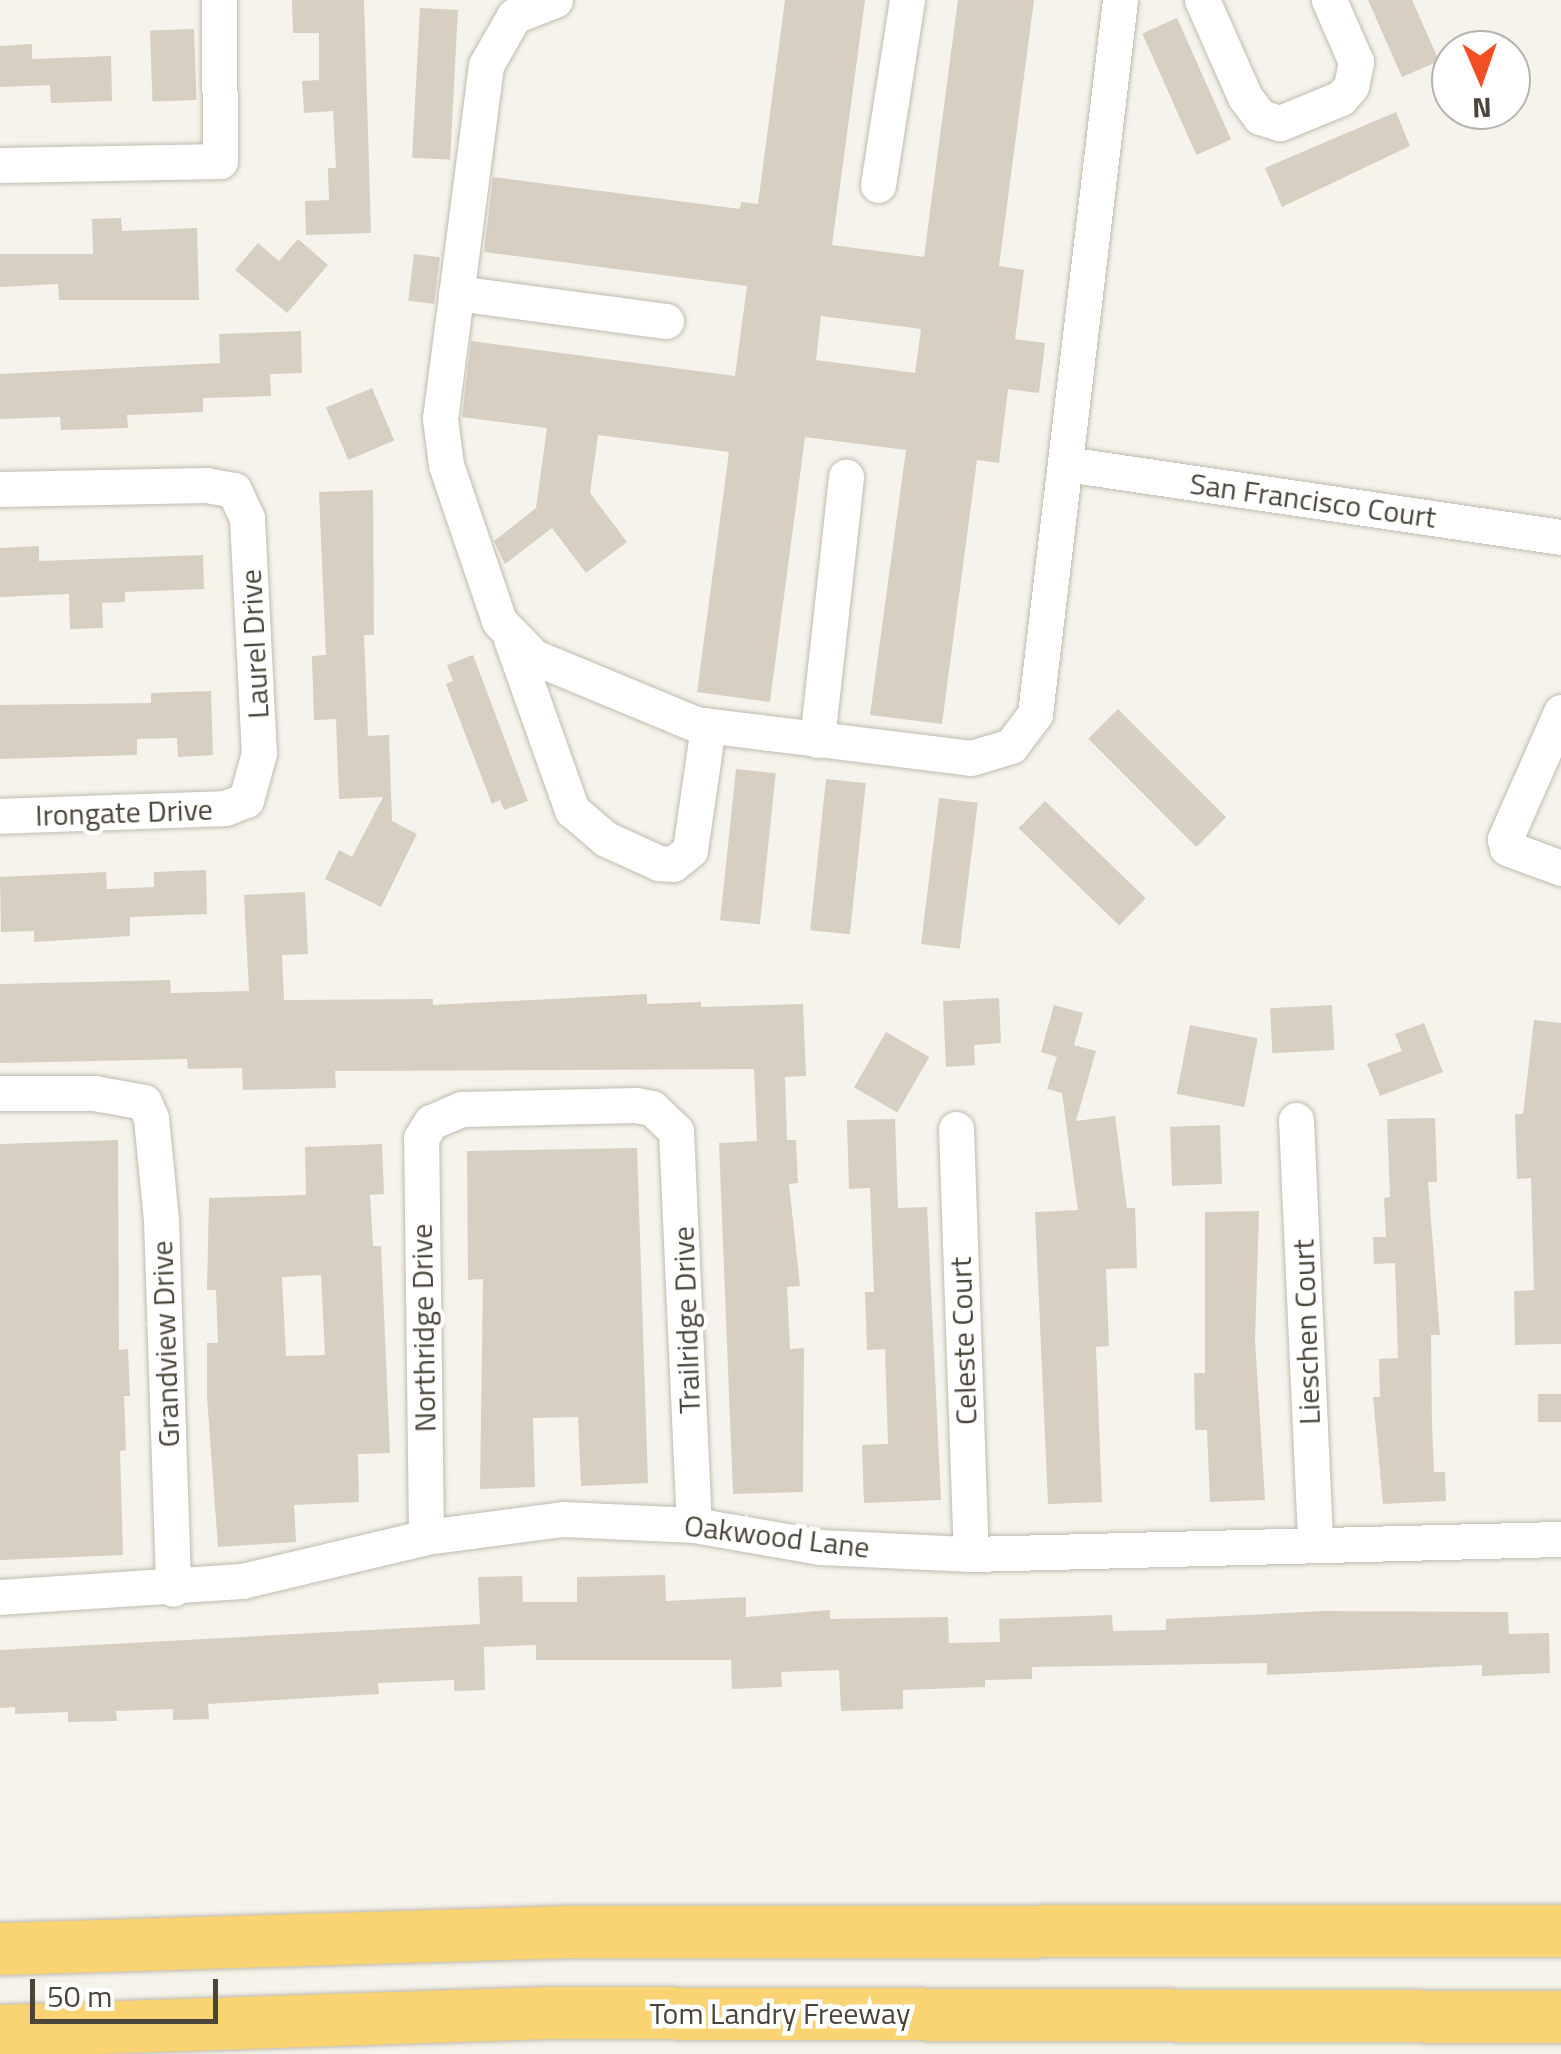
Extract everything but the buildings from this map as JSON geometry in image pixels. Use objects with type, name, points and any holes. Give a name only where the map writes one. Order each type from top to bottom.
[{"type":"highway","points":[[0,1949],[570,1932],[1561,1931]]},
{"type":"highway","name":"Tom Landry Freeway","points":[[0,2031],[549,2013],[1561,2018]]},
{"type":"street","points":[[0,166],[220,161],[219,0]]},
{"type":"street","points":[[555,0],[514,16],[486,65],[439,432],[499,622],[511,639],[572,810],[606,839],[659,863],[673,864],[690,850],[708,726]]},
{"type":"street","points":[[878,185],[906,0]]},
{"type":"street","points":[[511,639],[534,657],[708,726],[971,758],[999,752],[1022,737],[1035,714],[1120,0]]},
{"type":"street","points":[[1202,0],[1246,97],[1260,116],[1280,123],[1341,98],[1352,86],[1356,62],[1329,0]]},
{"type":"street","points":[[456,293],[666,321]]},
{"type":"street","name":"San Francisco Court","points":[[1066,464],[1561,537]]},
{"type":"street","points":[[818,740],[846,477]]},
{"type":"street","name":"Laurel Drive","points":[[0,489],[206,485],[234,490],[247,518],[259,753],[246,800]]},
{"type":"street","points":[[1561,712],[1505,839],[1507,848],[1561,868]]},
{"type":"street","name":"Irongate Drive","points":[[0,816],[210,810],[246,800]]},
{"type":"street","name":"Grandview Drive","points":[[0,1094],[94,1093],[144,1102],[161,1220],[172,1588]]},
{"type":"street","name":"Northridge Drive","points":[[426,1537],[420,1138],[431,1122],[462,1109],[636,1105],[666,1118]]},
{"type":"street","name":"Trailridge Drive","points":[[666,1118],[680,1148],[694,1525]]},
{"type":"street","name":"Lieschen Court","points":[[1296,1120],[1315,1544]]},
{"type":"street","name":"Celeste Court","points":[[956,1128],[971,1554]]},
{"type":"street","name":"Oakwood Lane","points":[[0,1597],[242,1581],[426,1537],[563,1519],[694,1525],[820,1547],[971,1554],[1561,1539]]}]
